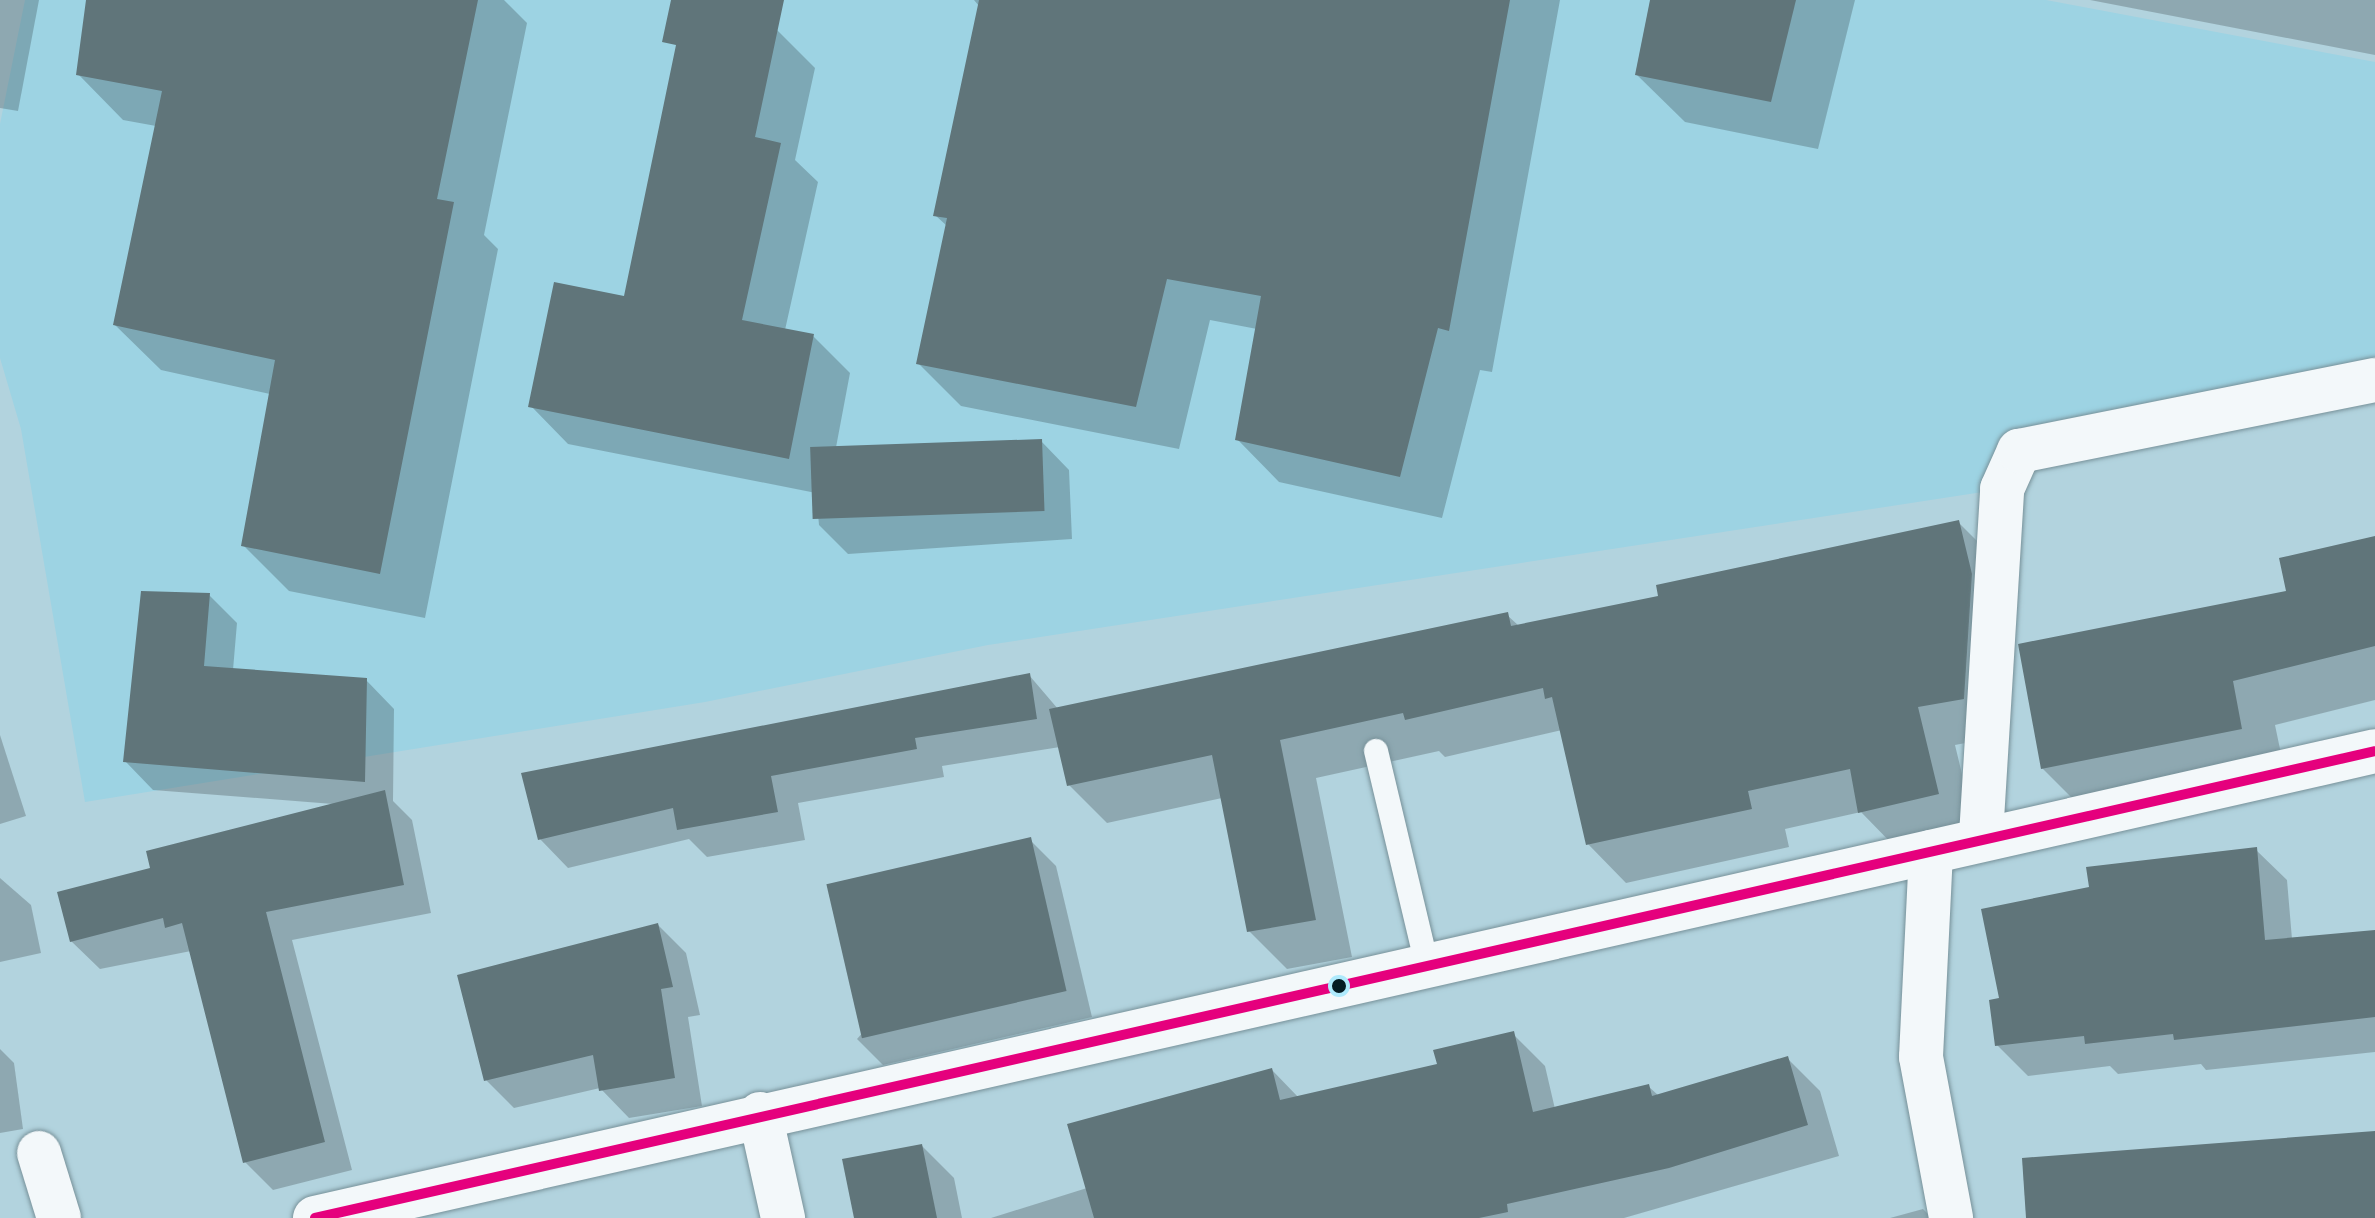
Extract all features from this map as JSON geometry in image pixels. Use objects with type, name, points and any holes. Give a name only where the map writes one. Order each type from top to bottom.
[{"type":"street","points":[[1981,836],[2002,489],[2019,451],[2375,380]]},
{"type":"street","points":[[315,1218],[760,1114],[1931,852],[1981,836],[2375,751]]},
{"type":"street","points":[[1931,852],[1921,1057],[1951,1218]]},
{"type":"street","points":[[760,1114],[783,1218]]},
{"type":"street","points":[[39,1153],[59,1218]]},
{"type":"lane","points":[[1376,751],[1427,965]]},
{"type":"shaded area","points":[[25,0],[2046,0],[2375,62],[2375,380],[2019,451],[2002,489],[988,645],[705,702],[85,802],[21,429],[0,358],[0,124]]},
{"type":"building","points":[[86,0],[478,0],[437,199],[454,202],[380,574],[241,546],[275,360],[113,325],[162,91],[76,75]]},
{"type":"building","points":[[671,0],[784,0],[755,137],[781,143],[742,320],[814,334],[789,459],[528,407],[554,282],[624,296],[676,45],[662,42]]},
{"type":"building","points":[[979,0],[1510,0],[1449,331],[1438,328],[1400,477],[1235,440],[1261,296],[1167,279],[1136,407],[916,364],[947,218],[933,216]]},
{"type":"building","points":[[1650,0],[1796,0],[1771,102],[1635,75]]},
{"type":"building","points":[[1042,439],[1045,511],[813,519],[810,447]]},
{"type":"building","points":[[1959,520],[1972,574],[1964,699],[1918,707],[1939,794],[1858,813],[1850,769],[1748,791],[1752,809],[1586,845],[1552,697],[1545,699],[1543,688],[1405,720],[1403,713],[1280,740],[1316,920],[1247,932],[1212,755],[1067,786],[1049,709],[1508,612],[1511,626],[1658,596],[1656,585]]},
{"type":"building","points":[[2375,536],[2375,646],[2233,681],[2242,729],[2041,769],[2018,644],[2286,591],[2279,558]]},
{"type":"building","points":[[141,591],[210,593],[204,666],[367,678],[365,782],[123,762]]},
{"type":"building","points":[[1030,673],[1037,719],[915,738],[917,749],[771,776],[778,812],[677,830],[673,808],[538,840],[521,773]]},
{"type":"building","points":[[385,790],[404,885],[266,912],[325,1142],[243,1163],[182,923],[165,928],[163,918],[70,942],[57,892],[150,868],[146,851]]},
{"type":"building","points":[[1031,837],[1067,991],[862,1038],[826,884]]},
{"type":"building","points":[[2257,847],[2265,940],[2375,930],[2375,1017],[2174,1040],[2173,1034],[2085,1044],[2084,1036],[1995,1046],[1989,1000],[1999,998],[1981,909],[2089,887],[2086,867]]},
{"type":"building","points":[[658,923],[673,987],[661,989],[675,1078],[599,1091],[593,1055],[484,1081],[457,975]]},
{"type":"building","points":[[1514,1031],[1533,1112],[1649,1084],[1652,1096],[1788,1056],[1808,1125],[1669,1168],[1507,1204],[1508,1212],[1479,1218],[1094,1218],[1067,1124],[1272,1068],[1280,1100],[1437,1064],[1433,1050]]},
{"type":"building","points":[[2375,1131],[2375,1218],[2026,1218],[2022,1158]]},
{"type":"building","points":[[922,1144],[937,1218],[854,1218],[842,1159]]},
{"type":"transit line","points":[[315,1218],[2375,751]]}]
